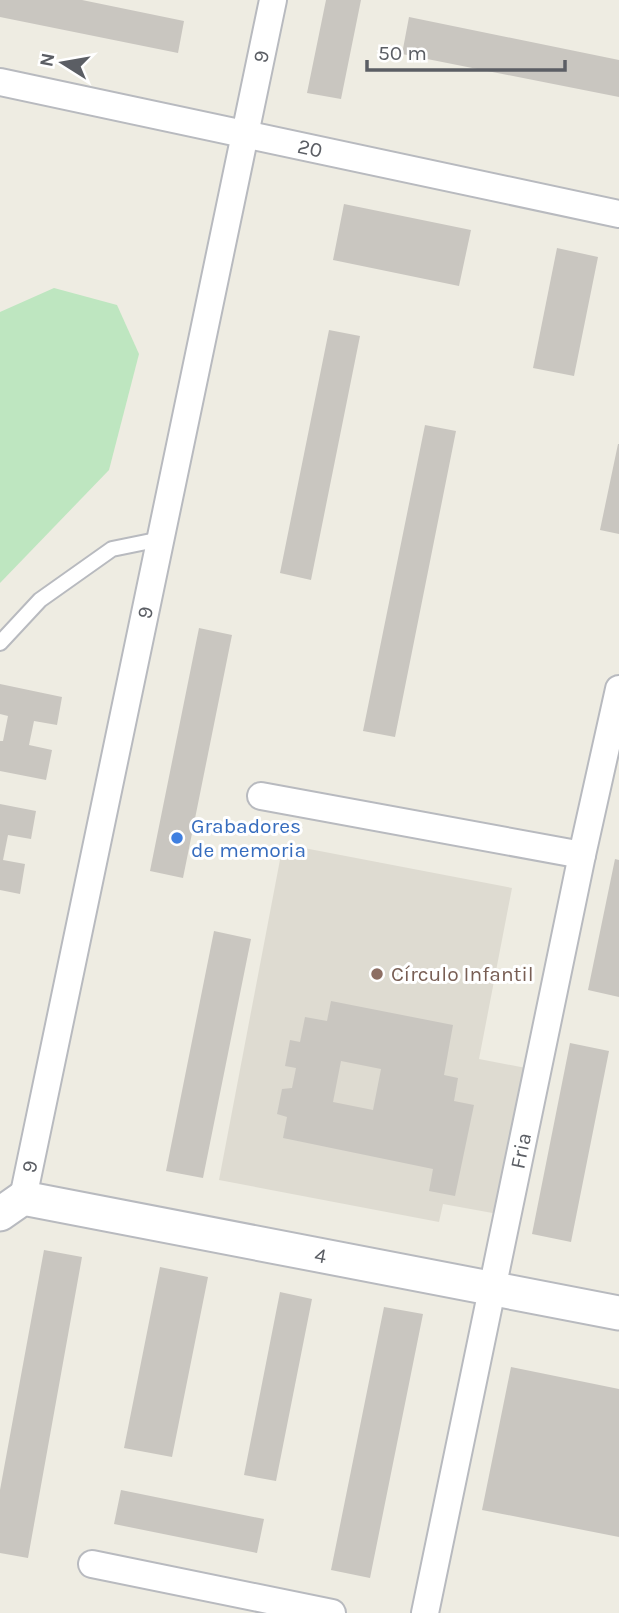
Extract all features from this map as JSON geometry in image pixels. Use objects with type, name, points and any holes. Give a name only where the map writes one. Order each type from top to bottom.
[{"type":"street","name":"9","points":[[11,1206],[160,539],[273,0]]},
{"type":"street","name":"20","points":[[0,82],[619,214]]},
{"type":"street","name":"Fria","points":[[425,1613],[582,855],[619,689]]},
{"type":"street","points":[[261,796],[582,855]]},
{"type":"street","name":"4","points":[[11,1206],[619,1313]]},
{"type":"street","points":[[92,1564],[332,1613]]},
{"type":"lane","points":[[0,643],[40,600],[112,549],[160,539]]},
{"type":"shaded area","name":"Círculo Infantil","points":[[283,844],[512,888],[479,1059],[526,1068],[498,1214],[443,1204],[439,1222],[219,1180]]},
{"type":"green space","points":[[54,288],[117,305],[139,354],[109,470],[0,583],[0,312]]},
{"type":"building","points":[[0,0],[82,0],[184,21],[178,53],[0,17]]},
{"type":"building","points":[[326,0],[361,0],[341,99],[307,93]]},
{"type":"building","points":[[409,17],[619,60],[619,97],[402,54]]},
{"type":"building","points":[[344,204],[471,230],[459,286],[333,260]]},
{"type":"building","points":[[557,248],[598,257],[574,376],[533,368]]},
{"type":"building","points":[[329,330],[360,336],[311,580],[280,573]]},
{"type":"building","points":[[425,425],[456,431],[395,737],[363,731]]},
{"type":"building","points":[[619,444],[619,534],[600,530]]},
{"type":"building","points":[[199,628],[232,635],[183,878],[150,871]]},
{"type":"building","points":[[0,684],[62,697],[57,725],[34,721],[29,745],[52,750],[46,780],[0,771],[0,741],[3,741],[8,716],[0,714]]},
{"type":"building","points":[[0,804],[36,811],[31,839],[8,835],[3,860],[25,864],[20,894],[0,890]]},
{"type":"building","points":[[615,859],[619,860],[619,997],[588,990]]},
{"type":"building","points":[[214,931],[251,939],[203,1178],[166,1171]]},
{"type":"building","points":[[331,1001],[453,1025],[444,1075],[458,1078],[454,1101],[474,1105],[455,1196],[429,1191],[433,1169],[283,1138],[287,1117],[277,1114],[282,1089],[292,1088],[296,1068],[285,1066],[290,1040],[300,1042],[305,1017],[327,1021]],"holes":[[[341,1061],[381,1069],[373,1110],[333,1102]]]},
{"type":"building","points":[[570,1043],[609,1051],[571,1242],[532,1234]]},
{"type":"building","points":[[44,1250],[82,1257],[28,1558],[0,1553],[0,1490]]},
{"type":"building","points":[[160,1267],[208,1277],[172,1457],[124,1448]]},
{"type":"building","points":[[280,1292],[312,1299],[276,1481],[244,1475]]},
{"type":"building","points":[[384,1307],[423,1314],[370,1578],[331,1570]]},
{"type":"building","points":[[511,1367],[619,1389],[619,1537],[482,1510]]},
{"type":"building","points":[[121,1490],[264,1519],[257,1553],[114,1524]]},
{"type":"place","name":"Grabadores de memoria","points":[[177,838]]},
{"type":"place","name":"Círculo Infantil","points":[[377,974]]}]
